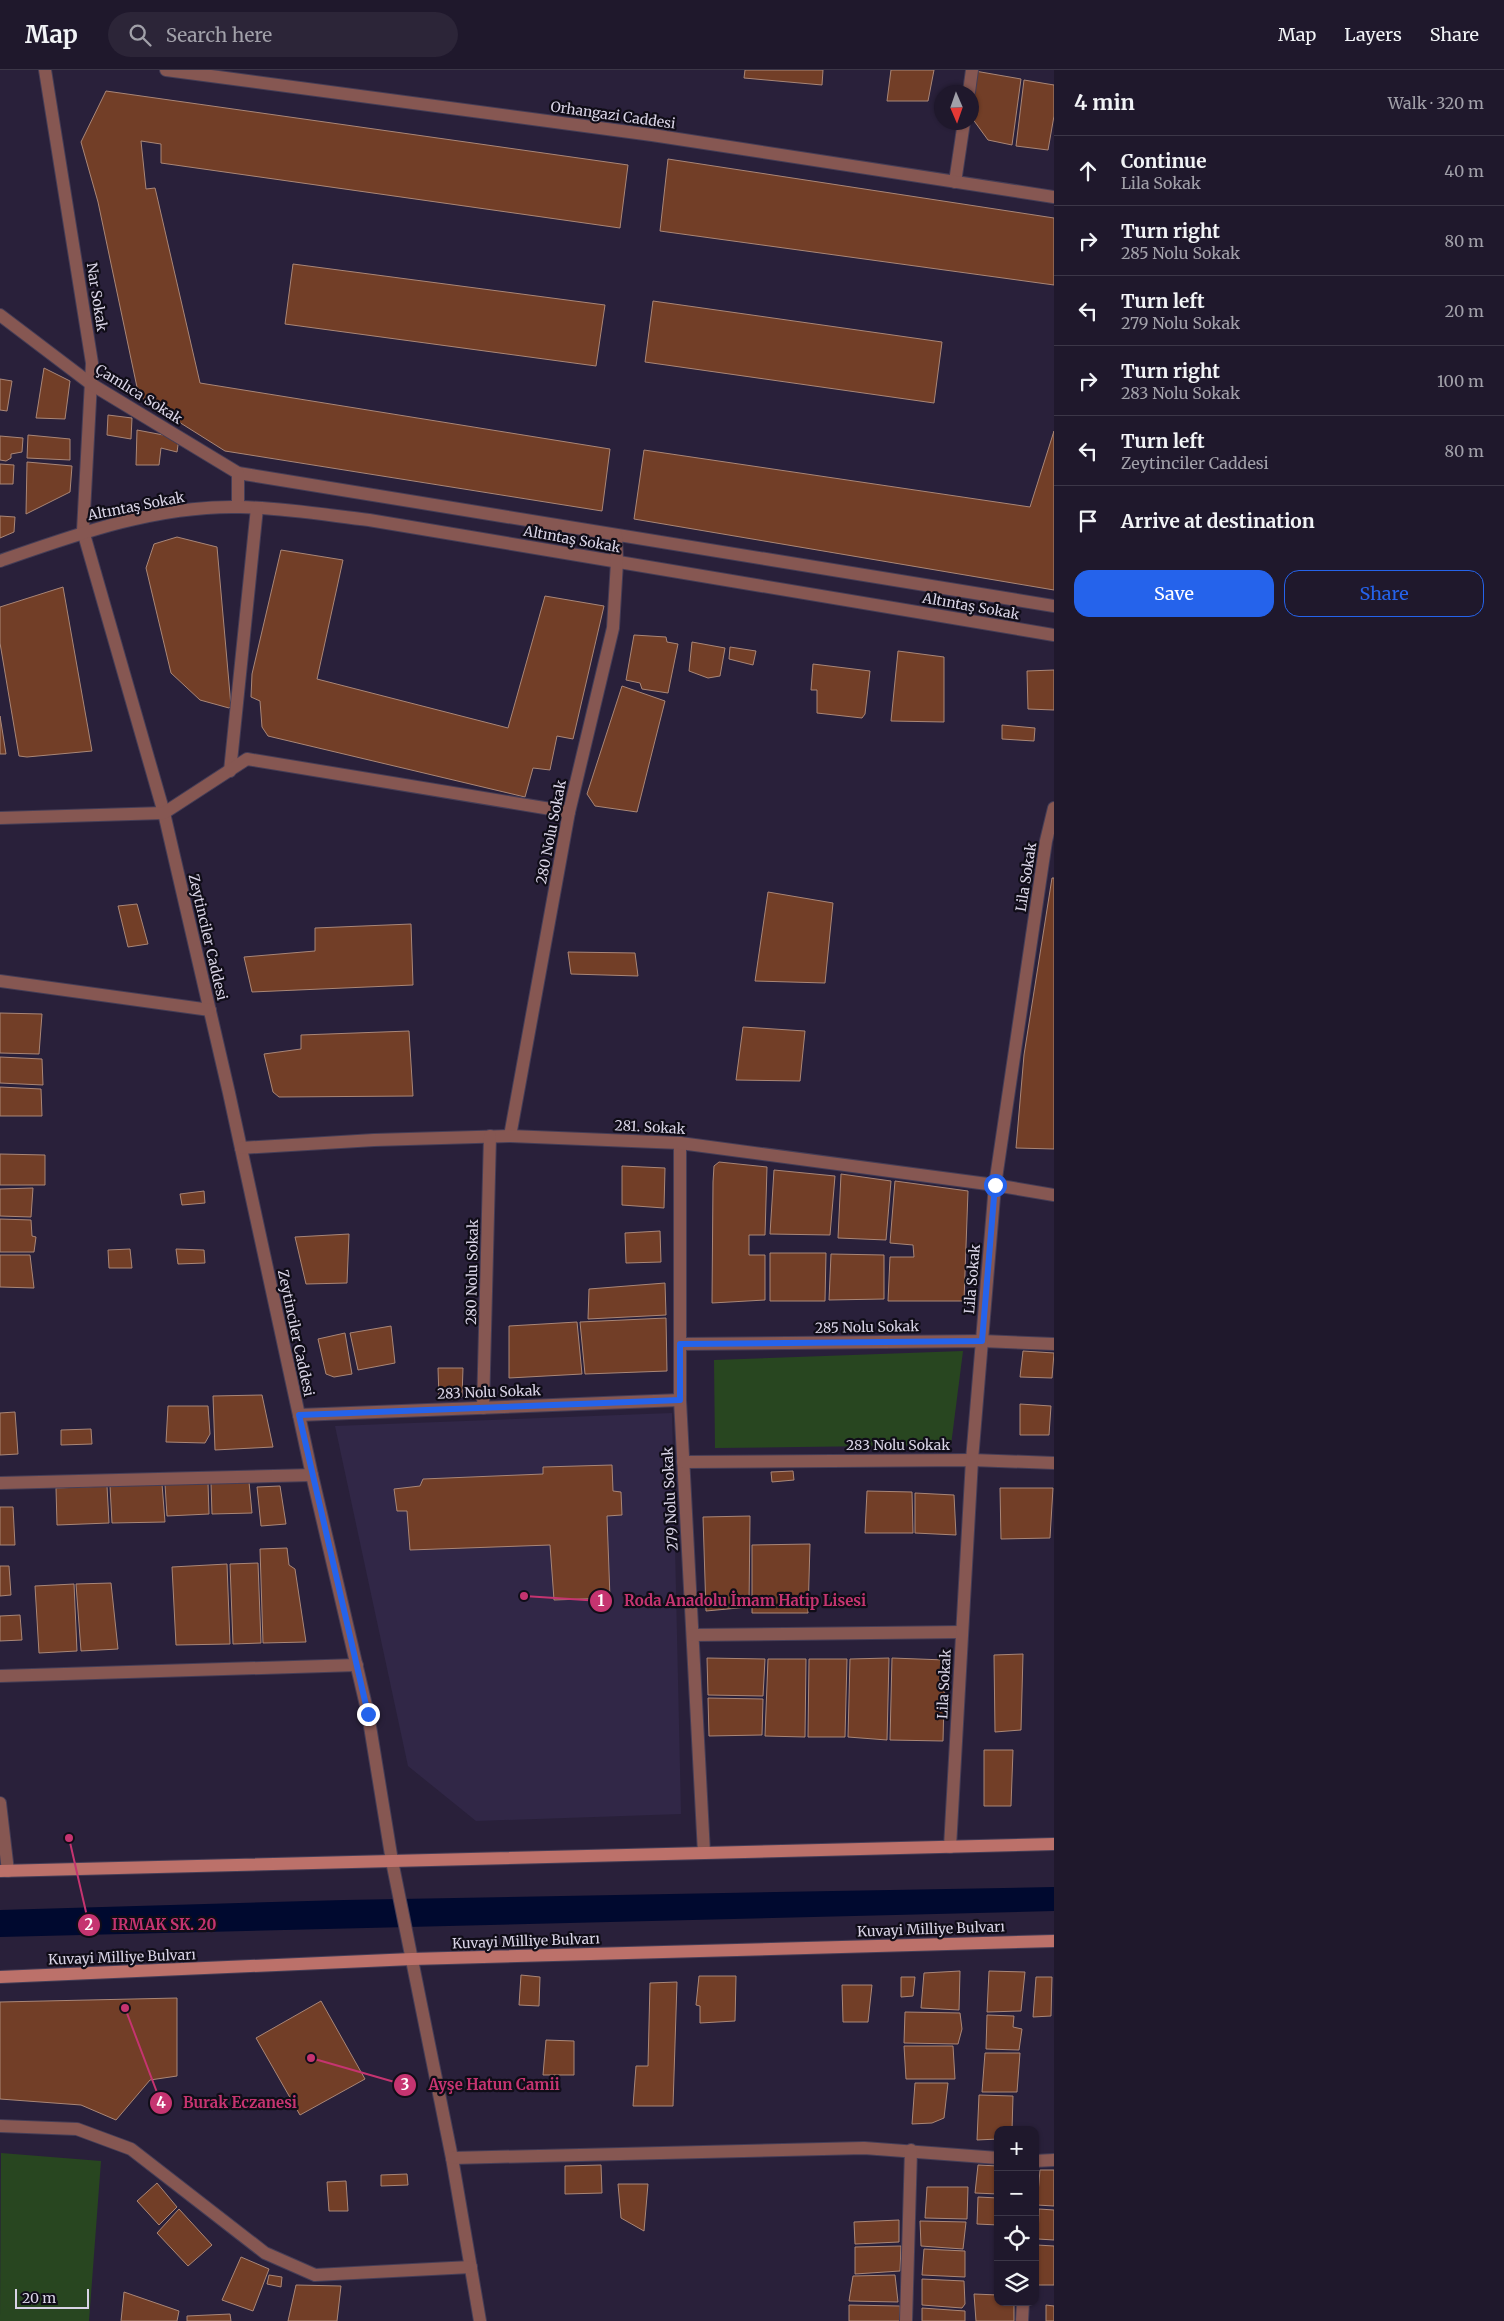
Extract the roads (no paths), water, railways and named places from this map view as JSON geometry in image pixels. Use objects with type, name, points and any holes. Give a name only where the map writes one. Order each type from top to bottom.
[{"type":"main road","points":[[4,1871],[1054,1844]]},
{"type":"main road","name":"Kuvayi Milliye Bulvarı","points":[[0,1977],[412,1959],[1054,1941]]},
{"type":"street","name":"Nar Sokak","points":[[45,70],[92,363],[83,531]]},
{"type":"street","name":"Orhangazi Caddesi","points":[[166,70],[652,135],[1054,197]]},
{"type":"street","points":[[970,85],[972,70]]},
{"type":"street","points":[[955,182],[963,130]]},
{"type":"street","name":"Çamlıca Sokak","points":[[0,315],[92,384],[238,473]]},
{"type":"street","points":[[238,473],[238,507]]},
{"type":"street","name":"Altıntaş Sokak","points":[[238,473],[1054,606]]},
{"type":"street","name":"Altıntaş Sokak","points":[[0,561],[83,531],[177,511],[238,507],[257,508],[368,520],[1054,635]]},
{"type":"street","points":[[230,770],[257,508]]},
{"type":"street","name":"Zeytinciler Caddesi","points":[[83,531],[164,813],[241,1148],[312,1474],[368,1714],[399,1899],[452,2158],[480,2321]]},
{"type":"street","name":"280 Nolu Sokak","points":[[510,1136],[569,812],[612,628],[617,562],[616,535]]},
{"type":"street","points":[[0,818],[164,813],[247,759],[569,812]]},
{"type":"street","name":"Lila Sokak","points":[[950,1847],[972,1460],[995,1185],[1046,841],[1054,808]]},
{"type":"street","points":[[0,981],[210,1010]]},
{"type":"street","name":"280 Nolu Sokak","points":[[484,1408],[490,1136]]},
{"type":"street","name":"281. Sokak","points":[[241,1148],[374,1140],[490,1136],[680,1143],[995,1185],[1054,1195]]},
{"type":"street","name":"279 Nolu Sokak","points":[[680,1143],[680,1400],[704,1853]]},
{"type":"street","name":"285 Nolu Sokak","points":[[680,1344],[982,1341],[1054,1344]]},
{"type":"street","name":"283 Nolu Sokak","points":[[299,1415],[680,1400]]},
{"type":"street","name":"283 Nolu Sokak","points":[[683,1462],[972,1460],[1054,1463]]},
{"type":"street","points":[[0,1483],[312,1474]]},
{"type":"street","points":[[693,1635],[962,1632]]},
{"type":"street","points":[[0,1676],[357,1666]]},
{"type":"street","points":[[0,1803],[4,1871]]},
{"type":"street","points":[[0,2126],[77,2129],[131,2148],[265,2253],[315,2275],[471,2267]]},
{"type":"street","points":[[452,2158],[864,2148],[994,2158]]},
{"type":"street","points":[[906,2321],[910,2150]]},
{"type":"street","points":[[1039,2161],[1054,2160]]},
{"type":"street","points":[[1022,2321],[1023,2306]]},
{"type":"water","points":[[1054,1887],[1054,1911],[0,1937],[0,1910],[344,1900]]},
{"type":"place","name":"Roda Anadolu İmam Hatip Lisesi","points":[[524,1596]]},
{"type":"place","name":"IRMAK SK. 20","points":[[69,1838]]},
{"type":"place","name":"Burak Eczanesi","points":[[125,2008]]},
{"type":"place","name":"Ayşe Hatun Camii","points":[[311,2058]]}]
